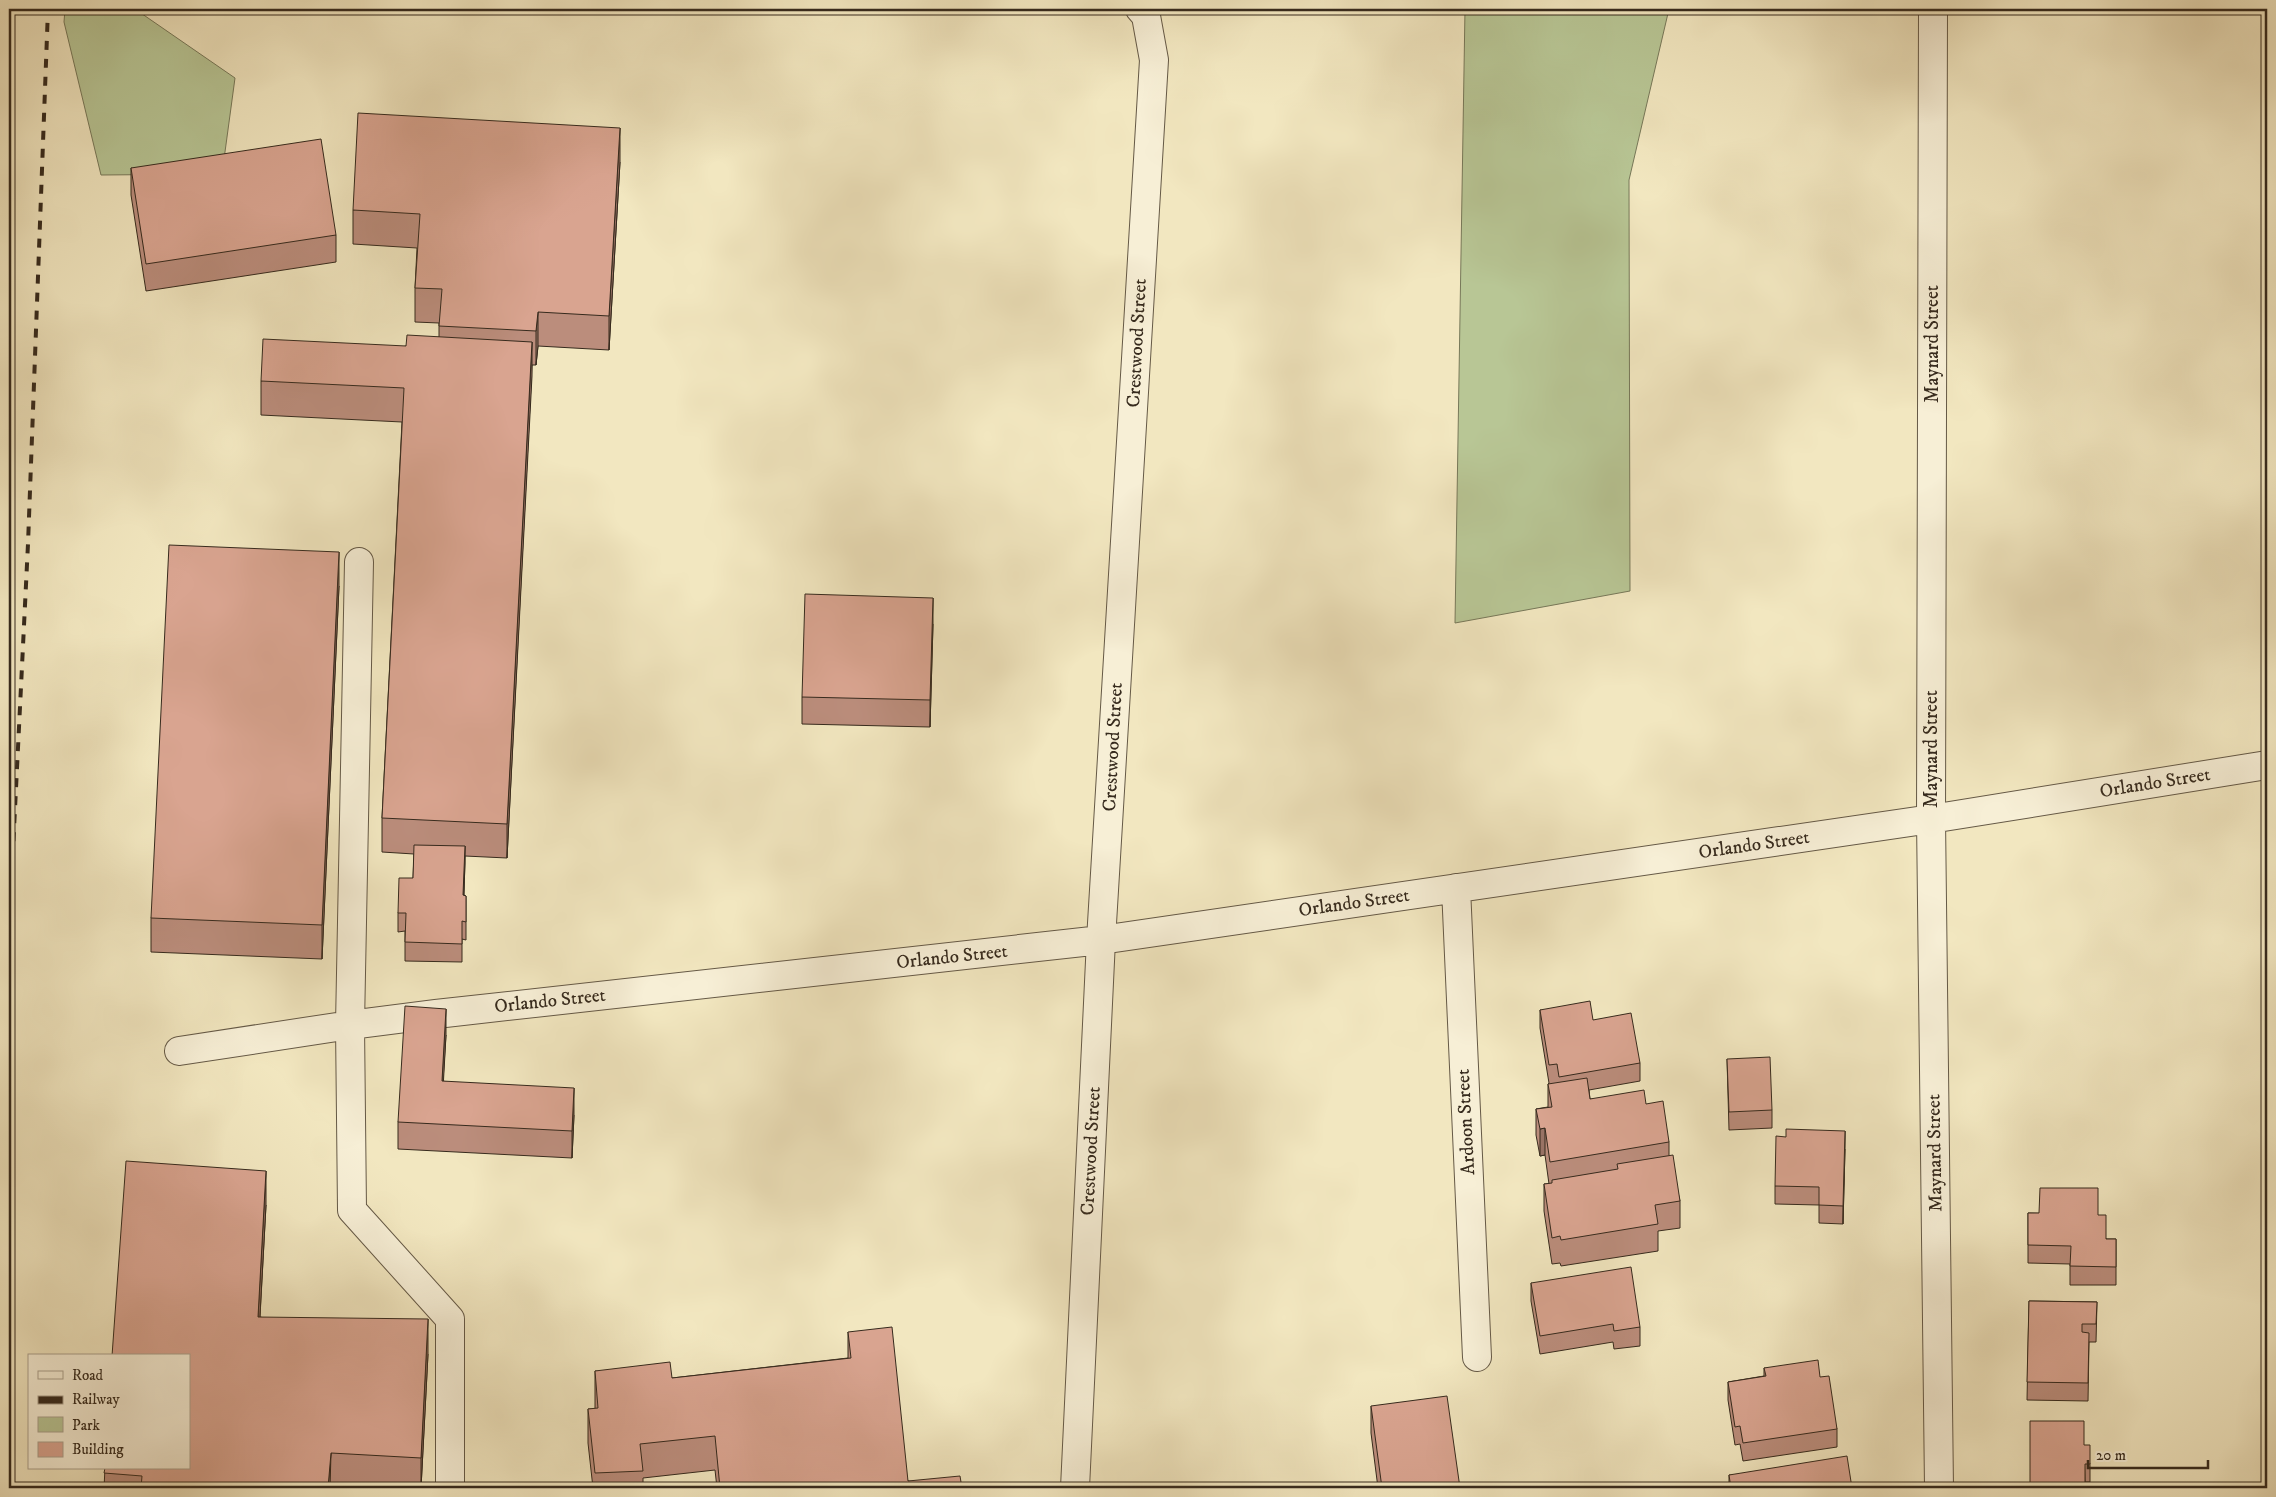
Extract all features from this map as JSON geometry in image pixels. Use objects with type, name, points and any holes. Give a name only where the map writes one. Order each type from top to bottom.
[{"type":"street","name":"Crestwood Street","points":[[1075,1488],[1101,940],[1154,60],[1146,16],[1140,9]]},
{"type":"street","name":"Maynard Street","points":[[1933,9],[1930,819],[1939,1488]]},
{"type":"street","points":[[359,562],[350,1025],[352,1210],[450,1319],[450,1485]]},
{"type":"street","name":"Orlando Street","points":[[179,1051],[436,1014],[1101,940],[1930,819],[2267,765]]},
{"type":"street","name":"Ardoon Street","points":[[1456,888],[1477,1357]]},
{"type":"green space","points":[[65,9],[135,9],[235,78],[222,174],[101,175],[64,22]]},
{"type":"green space","points":[[1465,9],[1669,9],[1629,180],[1630,591],[1455,623]]},
{"type":"building","points":[[358,113],[620,128],[609,316],[538,312],[536,331],[439,326],[442,289],[415,288],[420,214],[353,210]]},
{"type":"building","points":[[321,139],[336,235],[146,264],[131,168]]},
{"type":"building","points":[[407,335],[532,342],[507,824],[382,818],[404,388],[261,381],[263,339],[406,346]]},
{"type":"building","points":[[169,545],[339,552],[322,925],[151,918]]},
{"type":"building","points":[[805,594],[933,598],[930,700],[802,697]]},
{"type":"building","points":[[414,845],[465,846],[463,895],[466,896],[466,922],[462,921],[462,944],[405,942],[406,913],[398,913],[399,878],[413,878]]},
{"type":"building","points":[[1590,1001],[1593,1020],[1631,1013],[1640,1063],[1559,1077],[1557,1064],[1549,1065],[1540,1010]]},
{"type":"building","points":[[405,1006],[446,1009],[442,1081],[574,1088],[572,1131],[398,1122]]},
{"type":"building","points":[[1770,1057],[1772,1110],[1729,1112],[1727,1059]]},
{"type":"building","points":[[1587,1078],[1590,1099],[1644,1090],[1646,1104],[1663,1101],[1669,1142],[1550,1162],[1545,1128],[1540,1129],[1536,1109],[1552,1107],[1548,1084]]},
{"type":"building","points":[[1786,1129],[1845,1131],[1843,1206],[1819,1205],[1819,1187],[1775,1186],[1776,1136],[1786,1137]]},
{"type":"building","points":[[1673,1155],[1680,1201],[1655,1205],[1658,1224],[1561,1240],[1560,1236],[1552,1238],[1544,1184],[1552,1183],[1552,1180],[1618,1169],[1617,1164]]},
{"type":"building","points":[[126,1161],[266,1171],[258,1317],[428,1319],[421,1458],[331,1453],[328,1488],[141,1488],[142,1476],[104,1473],[105,1470],[190,1470],[190,1354],[112,1354]]},
{"type":"building","points":[[2040,1188],[2098,1188],[2098,1215],[2106,1215],[2106,1239],[2116,1239],[2116,1267],[2070,1266],[2071,1246],[2028,1245],[2028,1213],[2039,1213]]},
{"type":"building","points":[[1631,1267],[1640,1327],[1614,1331],[1613,1324],[1540,1336],[1531,1283]]},
{"type":"building","points":[[2029,1301],[2097,1302],[2096,1324],[2082,1324],[2082,1332],[2089,1333],[2088,1383],[2027,1382]]},
{"type":"building","points":[[892,1327],[908,1481],[960,1476],[962,1488],[720,1488],[715,1436],[640,1444],[643,1471],[595,1473],[588,1409],[598,1408],[595,1371],[670,1362],[672,1378],[851,1358],[848,1332]]},
{"type":"building","points":[[1818,1360],[1820,1377],[1829,1376],[1837,1429],[1743,1443],[1740,1426],[1735,1427],[1728,1382],[1766,1376],[1764,1368]]},
{"type":"building","points":[[1447,1396],[1460,1488],[1382,1488],[1371,1406]]},
{"type":"building","points":[[2030,1421],[2084,1421],[2084,1445],[2090,1445],[2090,1464],[2085,1464],[2085,1488],[2030,1488]]},
{"type":"building","points":[[1847,1456],[1852,1488],[1731,1488],[1729,1475]]},
{"type":"railway","points":[[9,931],[28,544],[48,9]]}]
